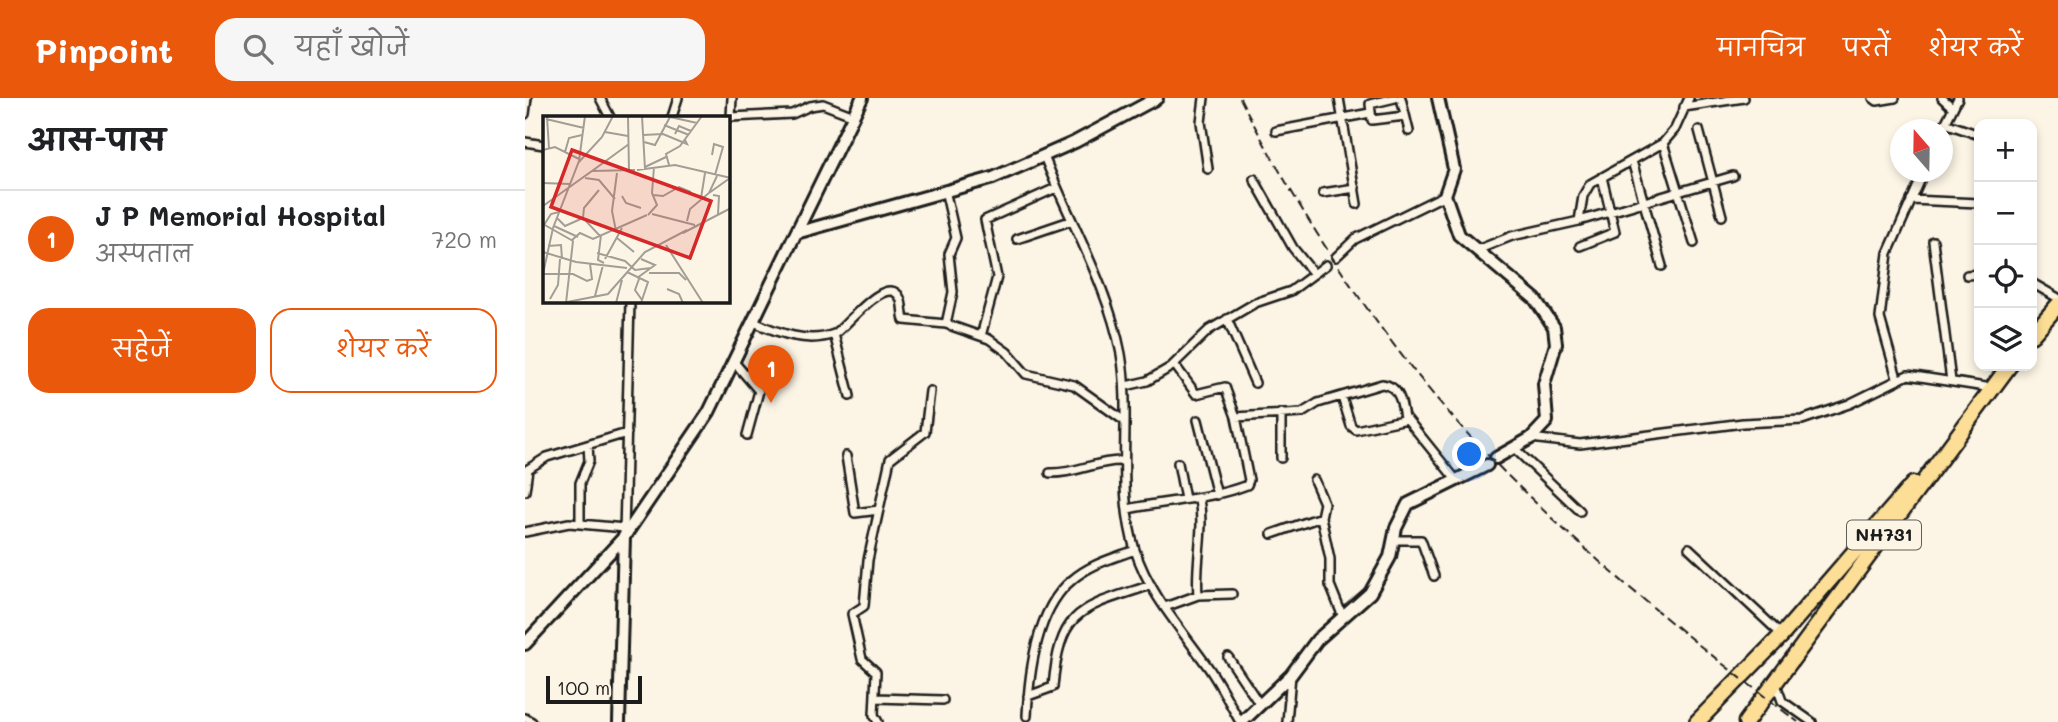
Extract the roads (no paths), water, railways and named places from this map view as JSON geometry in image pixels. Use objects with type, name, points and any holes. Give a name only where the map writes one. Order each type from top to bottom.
[{"type":"highway","points":[[2037,329],[2058,304]]},
{"type":"highway","name":"NH731","points":[[1747,722],[2005,371]]},
{"type":"highway","name":"NH731","points":[[1697,722],[1783,635],[1899,496],[1933,466]]},
{"type":"street","points":[[525,114],[527,98]]},
{"type":"street","points":[[600,98],[609,116]]},
{"type":"street","points":[[672,116],[678,98]]},
{"type":"street","points":[[731,98],[731,117],[792,114],[823,104],[854,116]]},
{"type":"street","points":[[525,644],[624,533],[709,412],[862,98]]},
{"type":"street","points":[[796,233],[993,178],[1044,156],[1157,98]]},
{"type":"street","points":[[1204,98],[1201,122],[1208,169]]},
{"type":"street","points":[[1339,98],[1357,204]]},
{"type":"street","points":[[1395,98],[1371,104],[1370,113],[1375,121],[1405,116]]},
{"type":"street","points":[[1401,98],[1409,131]]},
{"type":"street","points":[[1044,156],[1107,304],[1126,386],[1122,420],[1122,461],[1135,550],[1151,586],[1211,670],[1241,722],[1291,675],[1378,582],[1390,557],[1400,517],[1408,505],[1457,481],[1531,438],[1546,421],[1544,384],[1556,344],[1554,327],[1535,299],[1459,235],[1445,195],[1454,169],[1439,98]]},
{"type":"street","points":[[1579,221],[1585,190],[1602,177],[1663,143],[1675,129],[1689,98]]},
{"type":"street","points":[[1684,107],[1744,98]]},
{"type":"street","points":[[1873,98],[1877,102],[1895,98]]},
{"type":"street","points":[[1942,98],[1952,107]]},
{"type":"street","points":[[1947,119],[1958,98]]},
{"type":"street","points":[[1276,131],[1370,113]]},
{"type":"street","points":[[1953,128],[1974,134]]},
{"type":"street","points":[[1699,130],[1722,216]]},
{"type":"street","points":[[525,142],[543,145]]},
{"type":"street","points":[[1663,143],[1694,243]]},
{"type":"street","points":[[1632,162],[1646,202],[1662,265]]},
{"type":"street","points":[[1477,250],[1512,236],[1551,229],[1733,176]]},
{"type":"street","points":[[1580,246],[1615,232],[1602,177]]},
{"type":"street","points":[[1254,179],[1293,248],[1314,274]]},
{"type":"street","points":[[1897,378],[1880,318],[1891,242],[1919,182]]},
{"type":"street","points":[[981,336],[997,278],[985,220],[1056,188]]},
{"type":"street","points":[[1324,193],[1355,188]]},
{"type":"street","points":[[945,190],[956,238],[949,254],[954,292],[946,324]]},
{"type":"street","points":[[1336,257],[1355,239],[1445,195]]},
{"type":"street","points":[[1911,200],[1974,203]]},
{"type":"street","points":[[1017,239],[1070,221]]},
{"type":"street","points":[[1933,241],[1951,381]]},
{"type":"street","points":[[1126,386],[1147,381],[1174,364],[1203,334],[1255,303],[1291,291],[1326,265]]},
{"type":"street","points":[[1967,275],[1974,274]]},
{"type":"street","points":[[2037,286],[2058,298]]},
{"type":"street","points":[[754,322],[786,335],[813,337],[835,334],[866,301],[889,293],[900,298],[904,320],[946,324],[981,336],[1001,346],[1026,374],[1075,384],[1122,420]]},
{"type":"street","points":[[619,722],[630,303]]},
{"type":"street","points":[[1227,319],[1255,383]]},
{"type":"street","points":[[835,334],[850,396]]},
{"type":"street","points":[[735,363],[759,391],[747,435]]},
{"type":"street","points":[[1128,509],[1199,499],[1249,483],[1236,417],[1225,387],[1196,394],[1174,364]]},
{"type":"street","points":[[1531,438],[1580,444],[1743,423],[1802,420],[1849,404],[1897,378],[1914,376],[1992,388]]},
{"type":"street","points":[[1236,417],[1306,412],[1318,402],[1388,384],[1401,398],[1404,418],[1457,481]]},
{"type":"street","points":[[866,722],[874,715],[876,672],[862,659],[852,614],[863,608],[866,568],[892,456],[923,433],[930,391]]},
{"type":"street","points":[[1342,397],[1351,426],[1356,430],[1404,418]]},
{"type":"street","points":[[1281,458],[1282,414]]},
{"type":"street","points":[[1198,420],[1217,495]]},
{"type":"street","points":[[525,491],[526,470],[547,457],[627,433]]},
{"type":"street","points":[[580,523],[580,483],[589,461],[588,445]]},
{"type":"street","points":[[1514,448],[1580,511]]},
{"type":"street","points":[[846,456],[855,513],[879,510]]},
{"type":"street","points":[[1050,473],[1069,474],[1108,460],[1122,461]]},
{"type":"street","points":[[1178,463],[1185,499]]},
{"type":"street","points":[[1314,480],[1324,503],[1321,517],[1330,559],[1330,585],[1343,617]]},
{"type":"street","points":[[1198,595],[1196,570],[1202,528],[1199,499]]},
{"type":"street","points":[[1272,534],[1321,517]]},
{"type":"street","points":[[525,532],[556,524],[580,523],[624,533]]},
{"type":"street","points":[[1394,540],[1420,540],[1434,576]]},
{"type":"street","points":[[1689,548],[1783,635]]},
{"type":"street","points":[[1027,716],[1028,696],[1045,620],[1064,588],[1080,574],[1101,562],[1135,550]]},
{"type":"street","points":[[1028,696],[1053,687],[1060,646],[1071,619],[1099,602],[1151,586]]},
{"type":"street","points":[[1165,607],[1198,595],[1232,594]]},
{"type":"street","points":[[1228,657],[1260,705]]},
{"type":"street","points":[[1287,722],[1291,675]]},
{"type":"street","points":[[1776,683],[1782,701],[1812,722]]},
{"type":"street","points":[[876,698],[943,700]]},
{"type":"street","points":[[874,715],[879,722]]},
{"type":"street","points":[[525,718],[532,722]]},
{"type":"railway","points":[[1240,98],[1318,236],[1347,280],[1410,366],[1444,407],[1516,484],[1593,556],[1673,624],[1798,722]]},
{"type":"place","name":"J P Memorial Hospital","points":[[771,403]]}]
